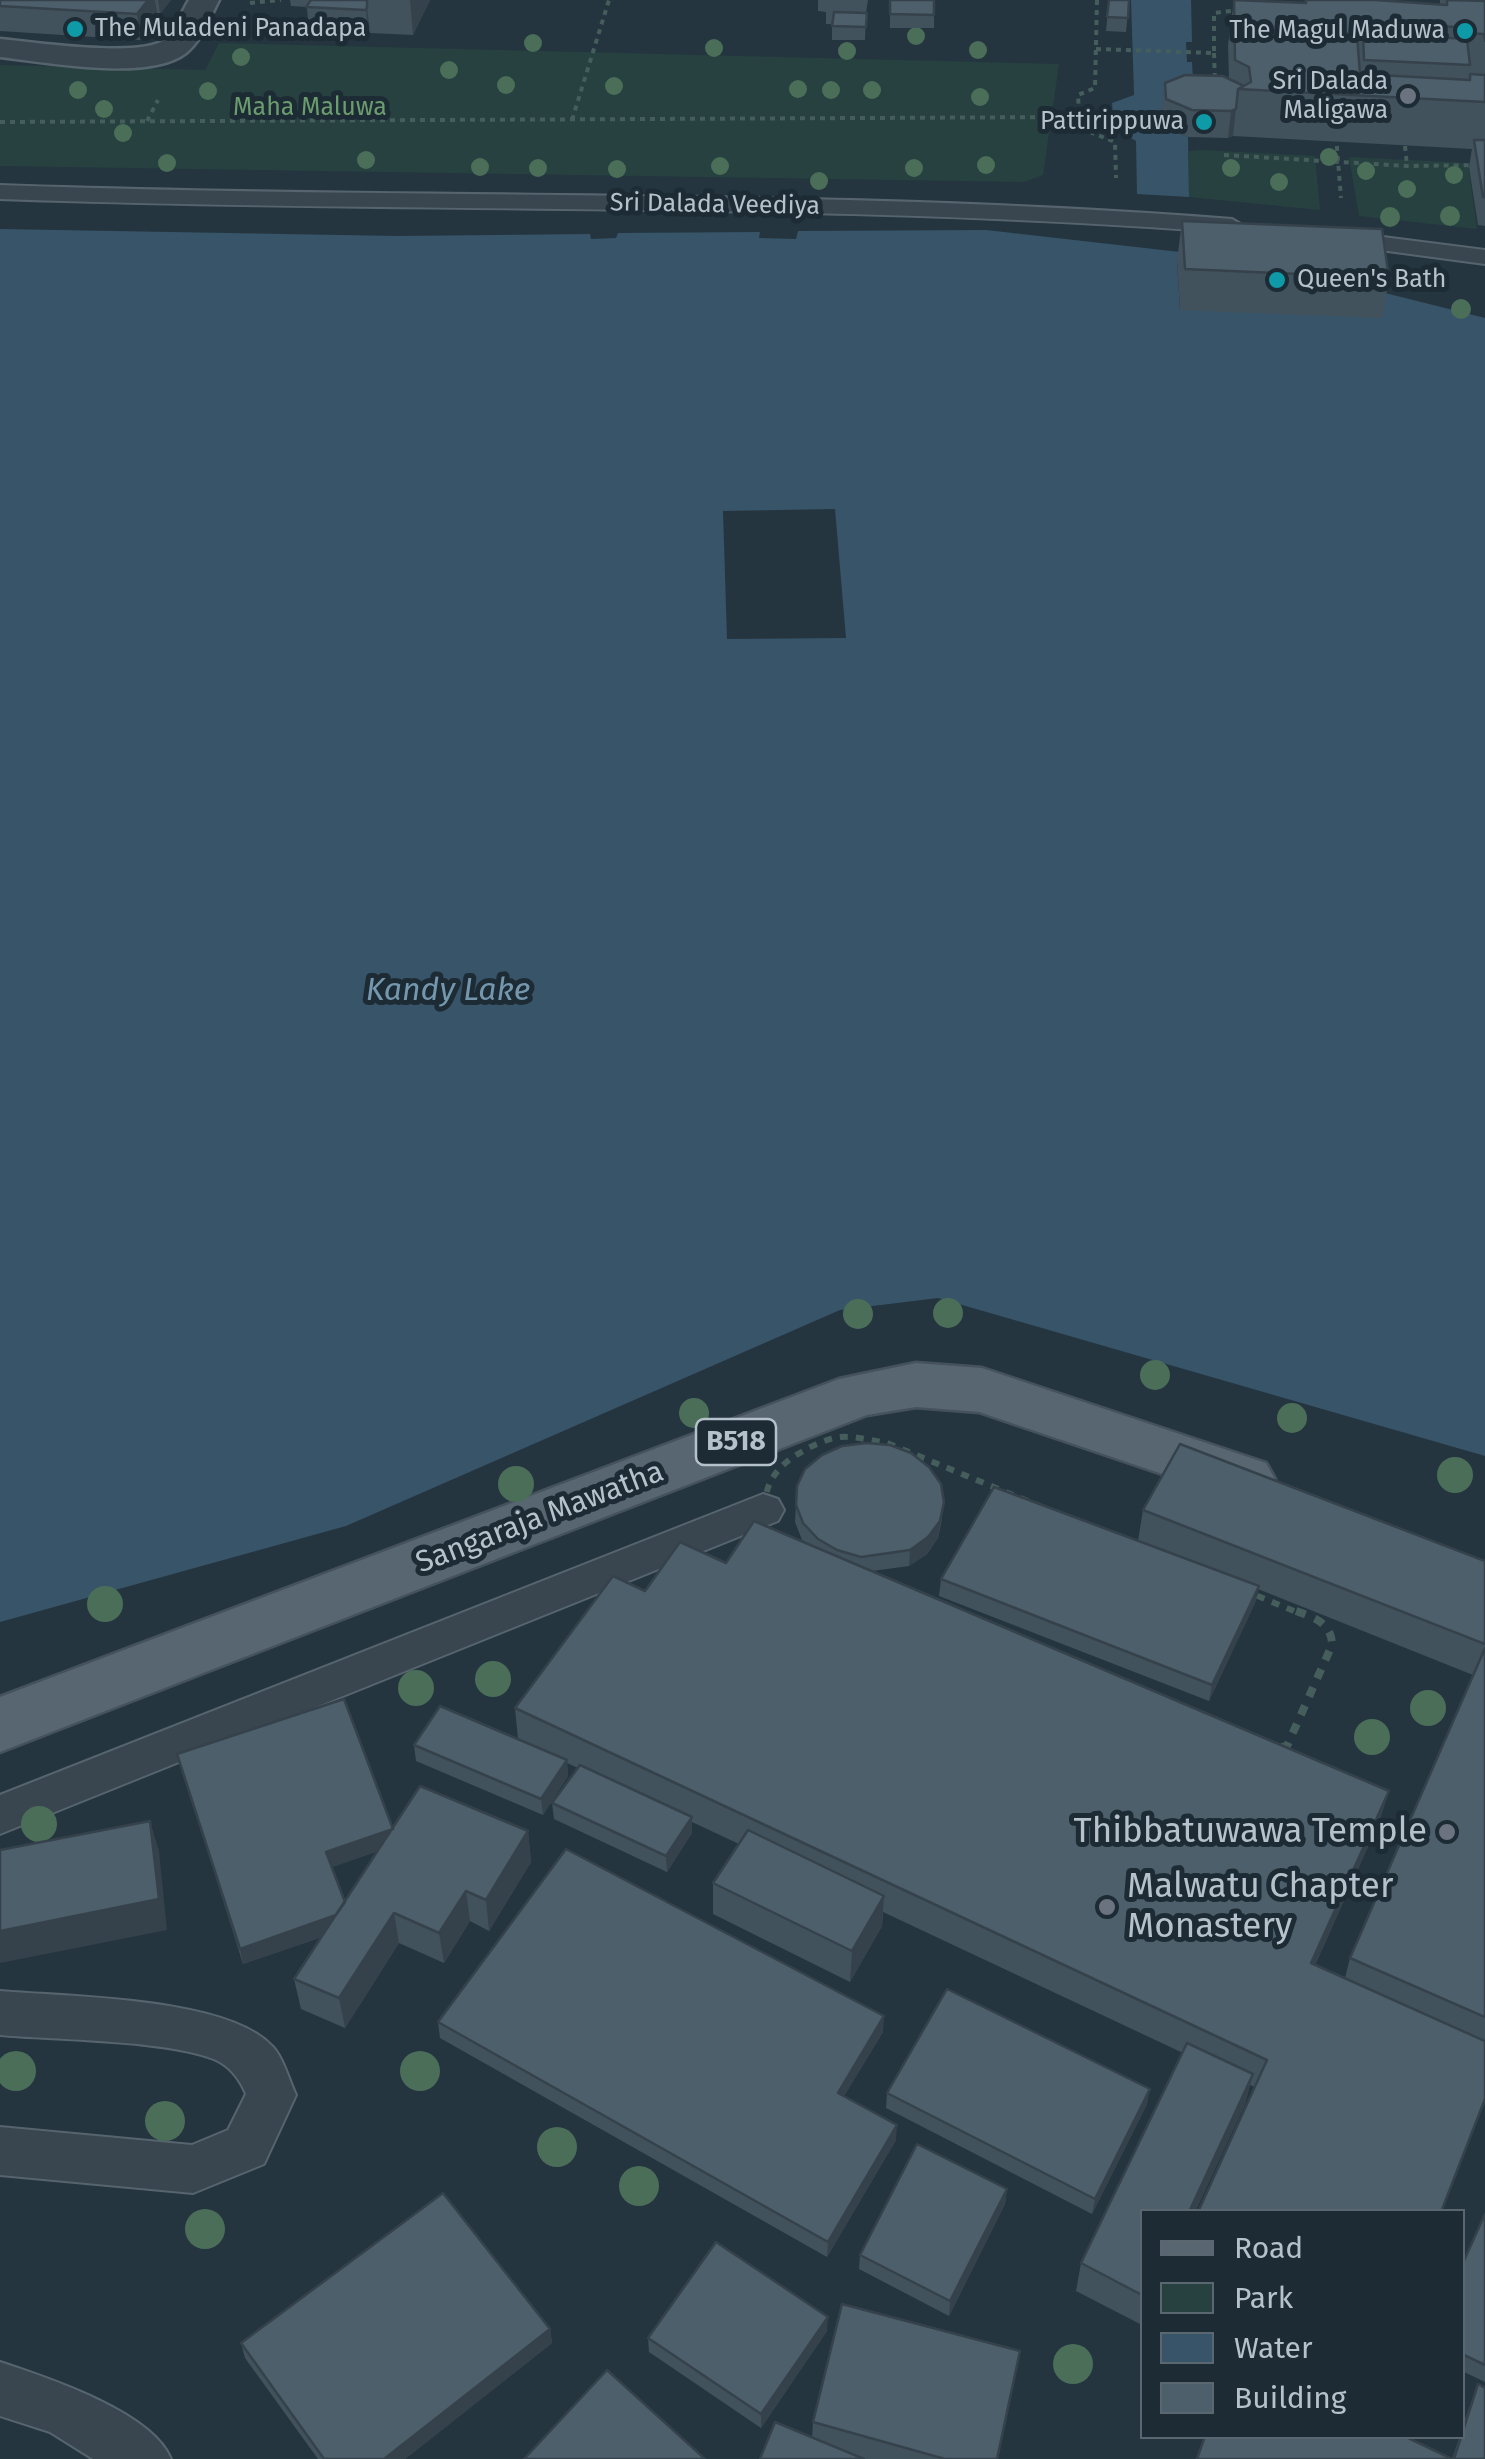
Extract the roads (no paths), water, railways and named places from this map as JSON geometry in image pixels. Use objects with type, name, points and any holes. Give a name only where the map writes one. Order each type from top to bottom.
[{"type":"main road","name":"Sangaraja Mawatha","points":[[0,1724],[860,1394],[916,1385],[982,1390],[1292,1496]]},
{"type":"street","points":[[0,48],[116,56],[167,52],[178,44],[204,0]]},
{"type":"lane","name":"Sri Dalada Veediya","points":[[0,192],[208,201],[990,209],[1247,228]]},
{"type":"lane","points":[[1305,234],[1485,257]]},
{"type":"lane","points":[[1427,249],[1485,277]]},
{"type":"lane","points":[[0,1815],[763,1510]]},
{"type":"lane","points":[[0,2013],[161,2027],[229,2041],[257,2063],[271,2095],[246,2147],[194,2169],[0,2150]]},
{"type":"lane","points":[[0,2389],[62,2410],[144,2459]]},
{"type":"water","points":[[1131,0],[1191,0],[1192,42],[1186,42],[1187,62],[1192,62],[1194,102],[1163,127],[1188,137],[1189,197],[1137,194],[1136,141],[1114,128],[1112,103],[1134,95]]},
{"type":"water","name":"Kandy Lake","points":[[0,229],[397,236],[590,234],[591,239],[616,238],[618,233],[760,232],[759,238],[796,239],[798,231],[986,230],[1189,253],[1177,262],[1180,310],[1377,291],[1485,318],[1485,1456],[938,1298],[840,1310],[346,1526],[0,1622]],"holes":[[[835,509],[846,638],[727,639],[723,511]]]},
{"type":"place","name":"The Muladeni Panadapa","points":[[75,29]]},
{"type":"place","name":"The Magul Maduwa","points":[[1465,31]]},
{"type":"place","name":"Sri Dalada Maligawa","points":[[1408,96]]},
{"type":"place","name":"Pattirippuwa","points":[[1204,122]]},
{"type":"place","name":"Queen's Bath","points":[[1277,280]]},
{"type":"place","name":"Thibbatuwawa Temple","points":[[1447,1832]]},
{"type":"place","name":"Malwatu Chapter Monastery","points":[[1107,1907]]},
{"type":"park label","name":"Maha Maluwa","points":[[310,108]]}]
